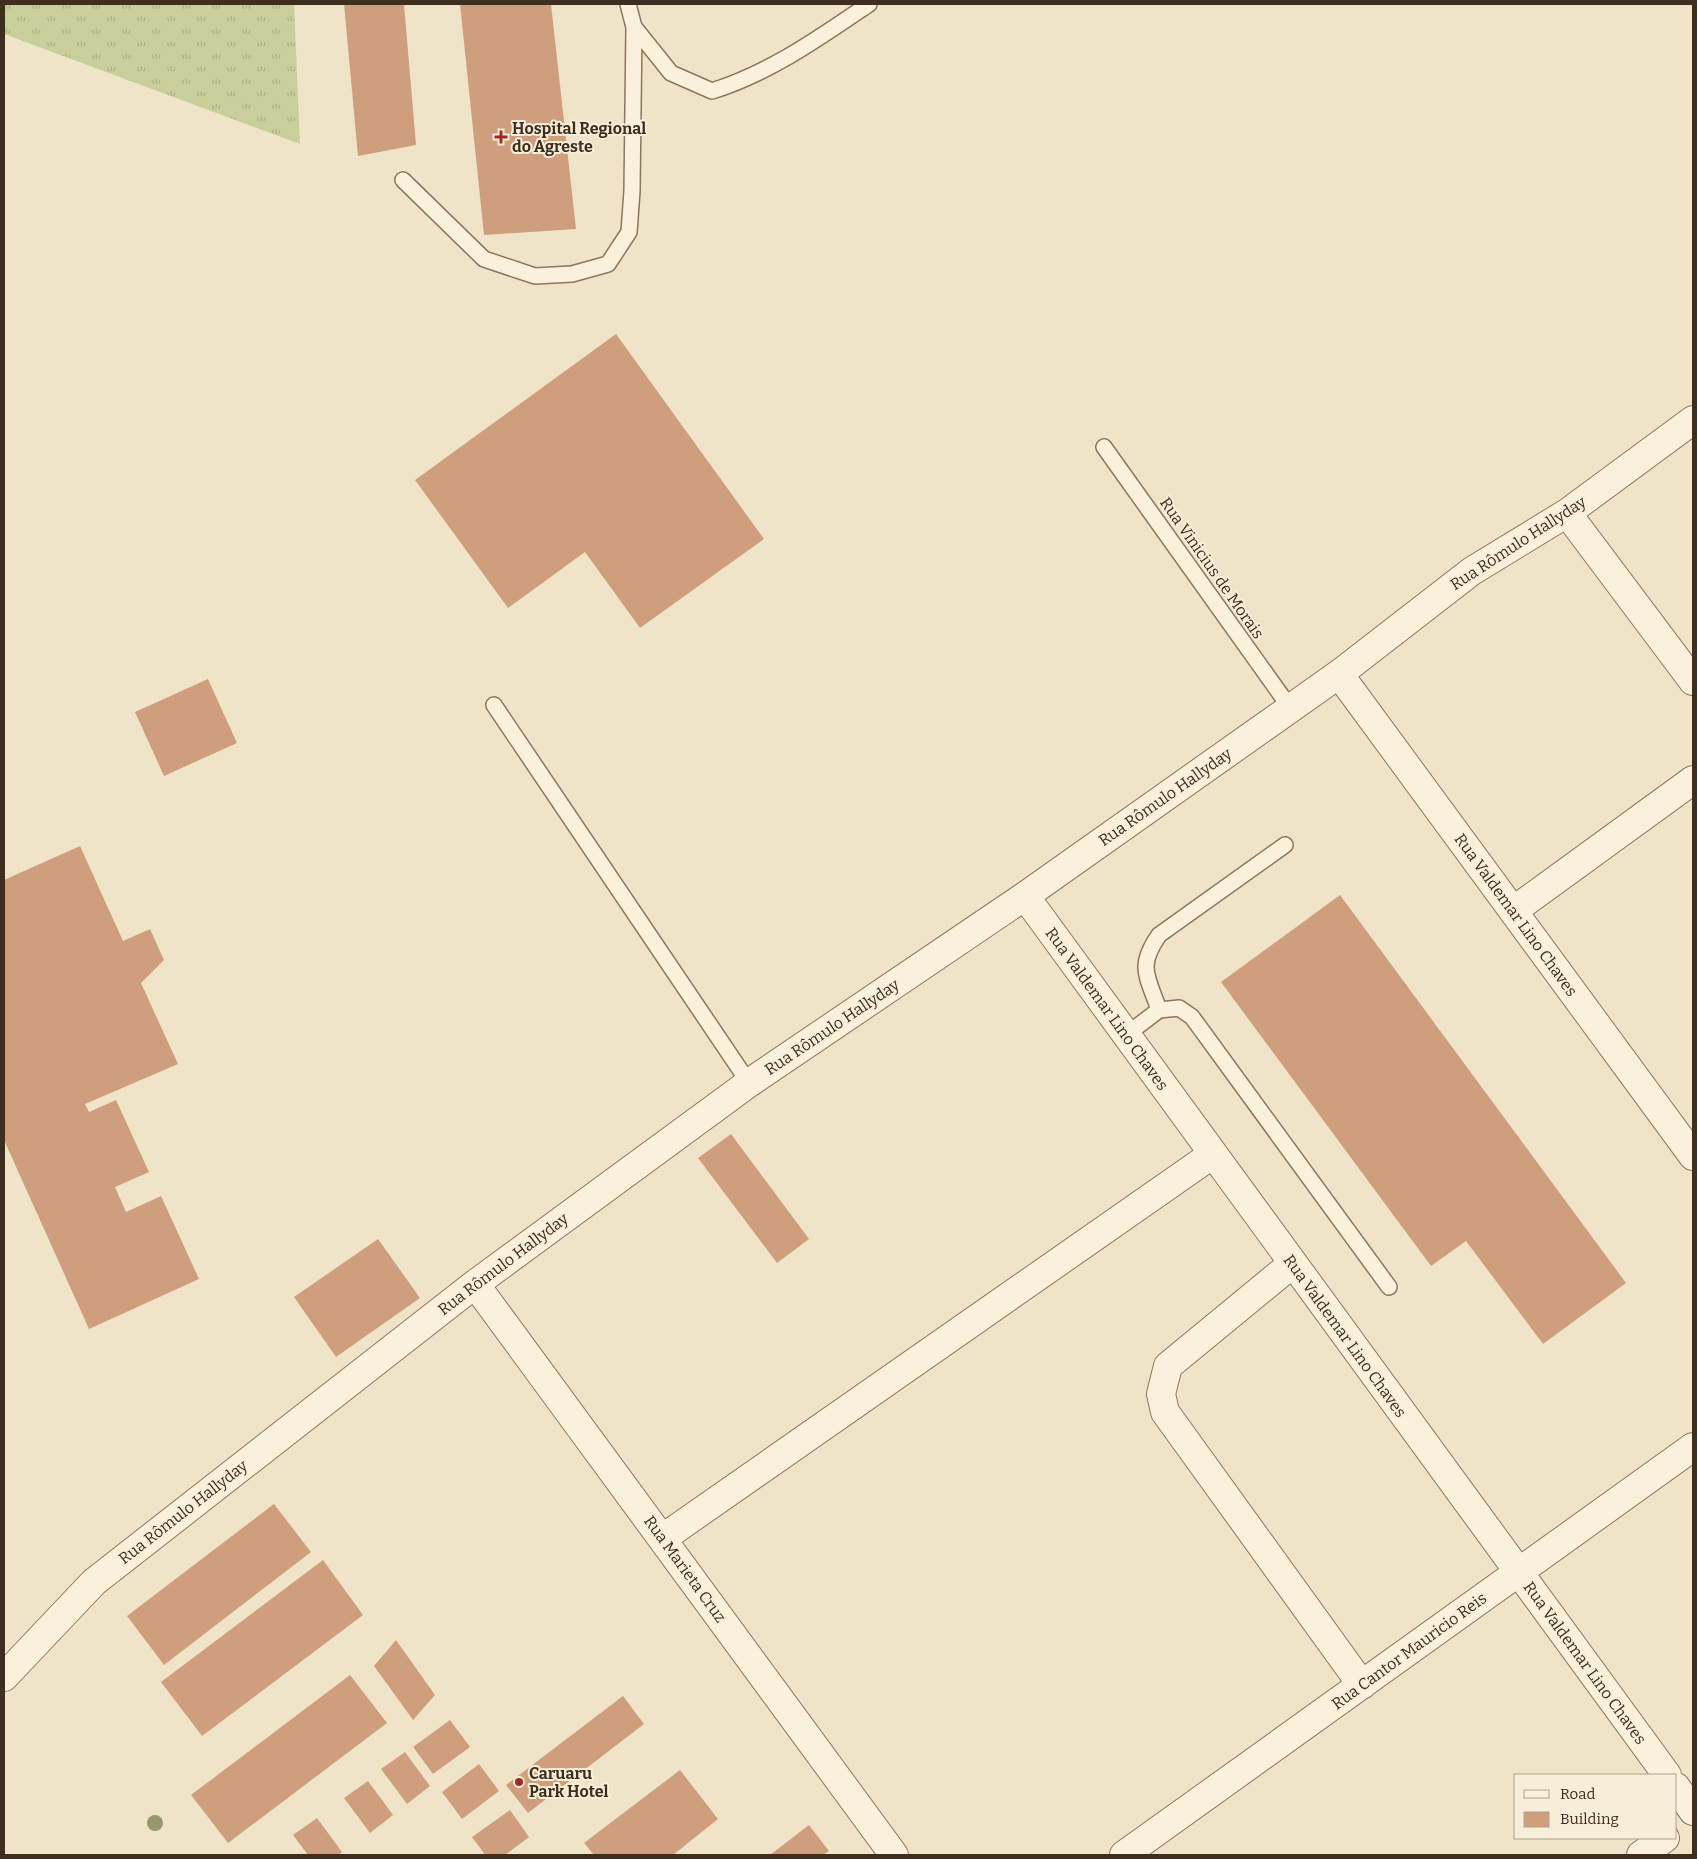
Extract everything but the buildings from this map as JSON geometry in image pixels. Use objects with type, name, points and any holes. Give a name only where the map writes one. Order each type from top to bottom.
[{"type":"street","name":"Rua Rômulo Hallyday","points":[[4,1677],[94,1582],[475,1284],[750,1083],[1025,896],[1340,674],[1472,570],[1567,513],[1693,420]]},
{"type":"street","points":[[1567,513],[1693,681]]},
{"type":"street","name":"Rua Valdemar Lino Chaves","points":[[1340,674],[1513,911],[1690,1143]]},
{"type":"street","points":[[1513,911],[1693,780]]},
{"type":"street","name":"Rua Valdemar Lino Chaves","points":[[1025,896],[1666,1774]]},
{"type":"street","points":[[663,1538],[1212,1154]]},
{"type":"street","points":[[1292,1264],[1168,1366],[1161,1394],[1165,1412],[1362,1685]]},
{"type":"street","name":"Rua Marieta Cruz","points":[[475,1284],[894,1855]]},
{"type":"street","name":"Rua Cantor Mauricio Reis","points":[[1124,1855],[1693,1447]]},
{"type":"street","points":[[1677,1788],[1693,1811]]},
{"type":"street","points":[[1677,1829],[1693,1818]]},
{"type":"street","points":[[1641,1855],[1664,1839]]},
{"type":"lane","points":[[403,180],[484,258],[535,276],[572,274],[608,264],[629,232],[632,191],[634,27],[628,4]]},
{"type":"lane","points":[[634,27],[671,73],[712,91],[759,74],[822,36],[869,4]]},
{"type":"lane","name":"Rua Vinicius de Morais","points":[[1104,447],[1291,709]]},
{"type":"lane","points":[[494,705],[750,1083]]},
{"type":"lane","points":[[1159,1010],[1145,971],[1147,952],[1160,935],[1285,845]]},
{"type":"lane","points":[[1126,1035],[1159,1010],[1179,1008],[1192,1017],[1389,1286]]},
{"type":"green space","points":[[4,4],[294,4],[300,144],[4,34]]},
{"type":"place","name":"Hospital Regional do Agreste","points":[[501,137]]},
{"type":"place","name":"Caruaru Park Hotel","points":[[519,1782]]}]
